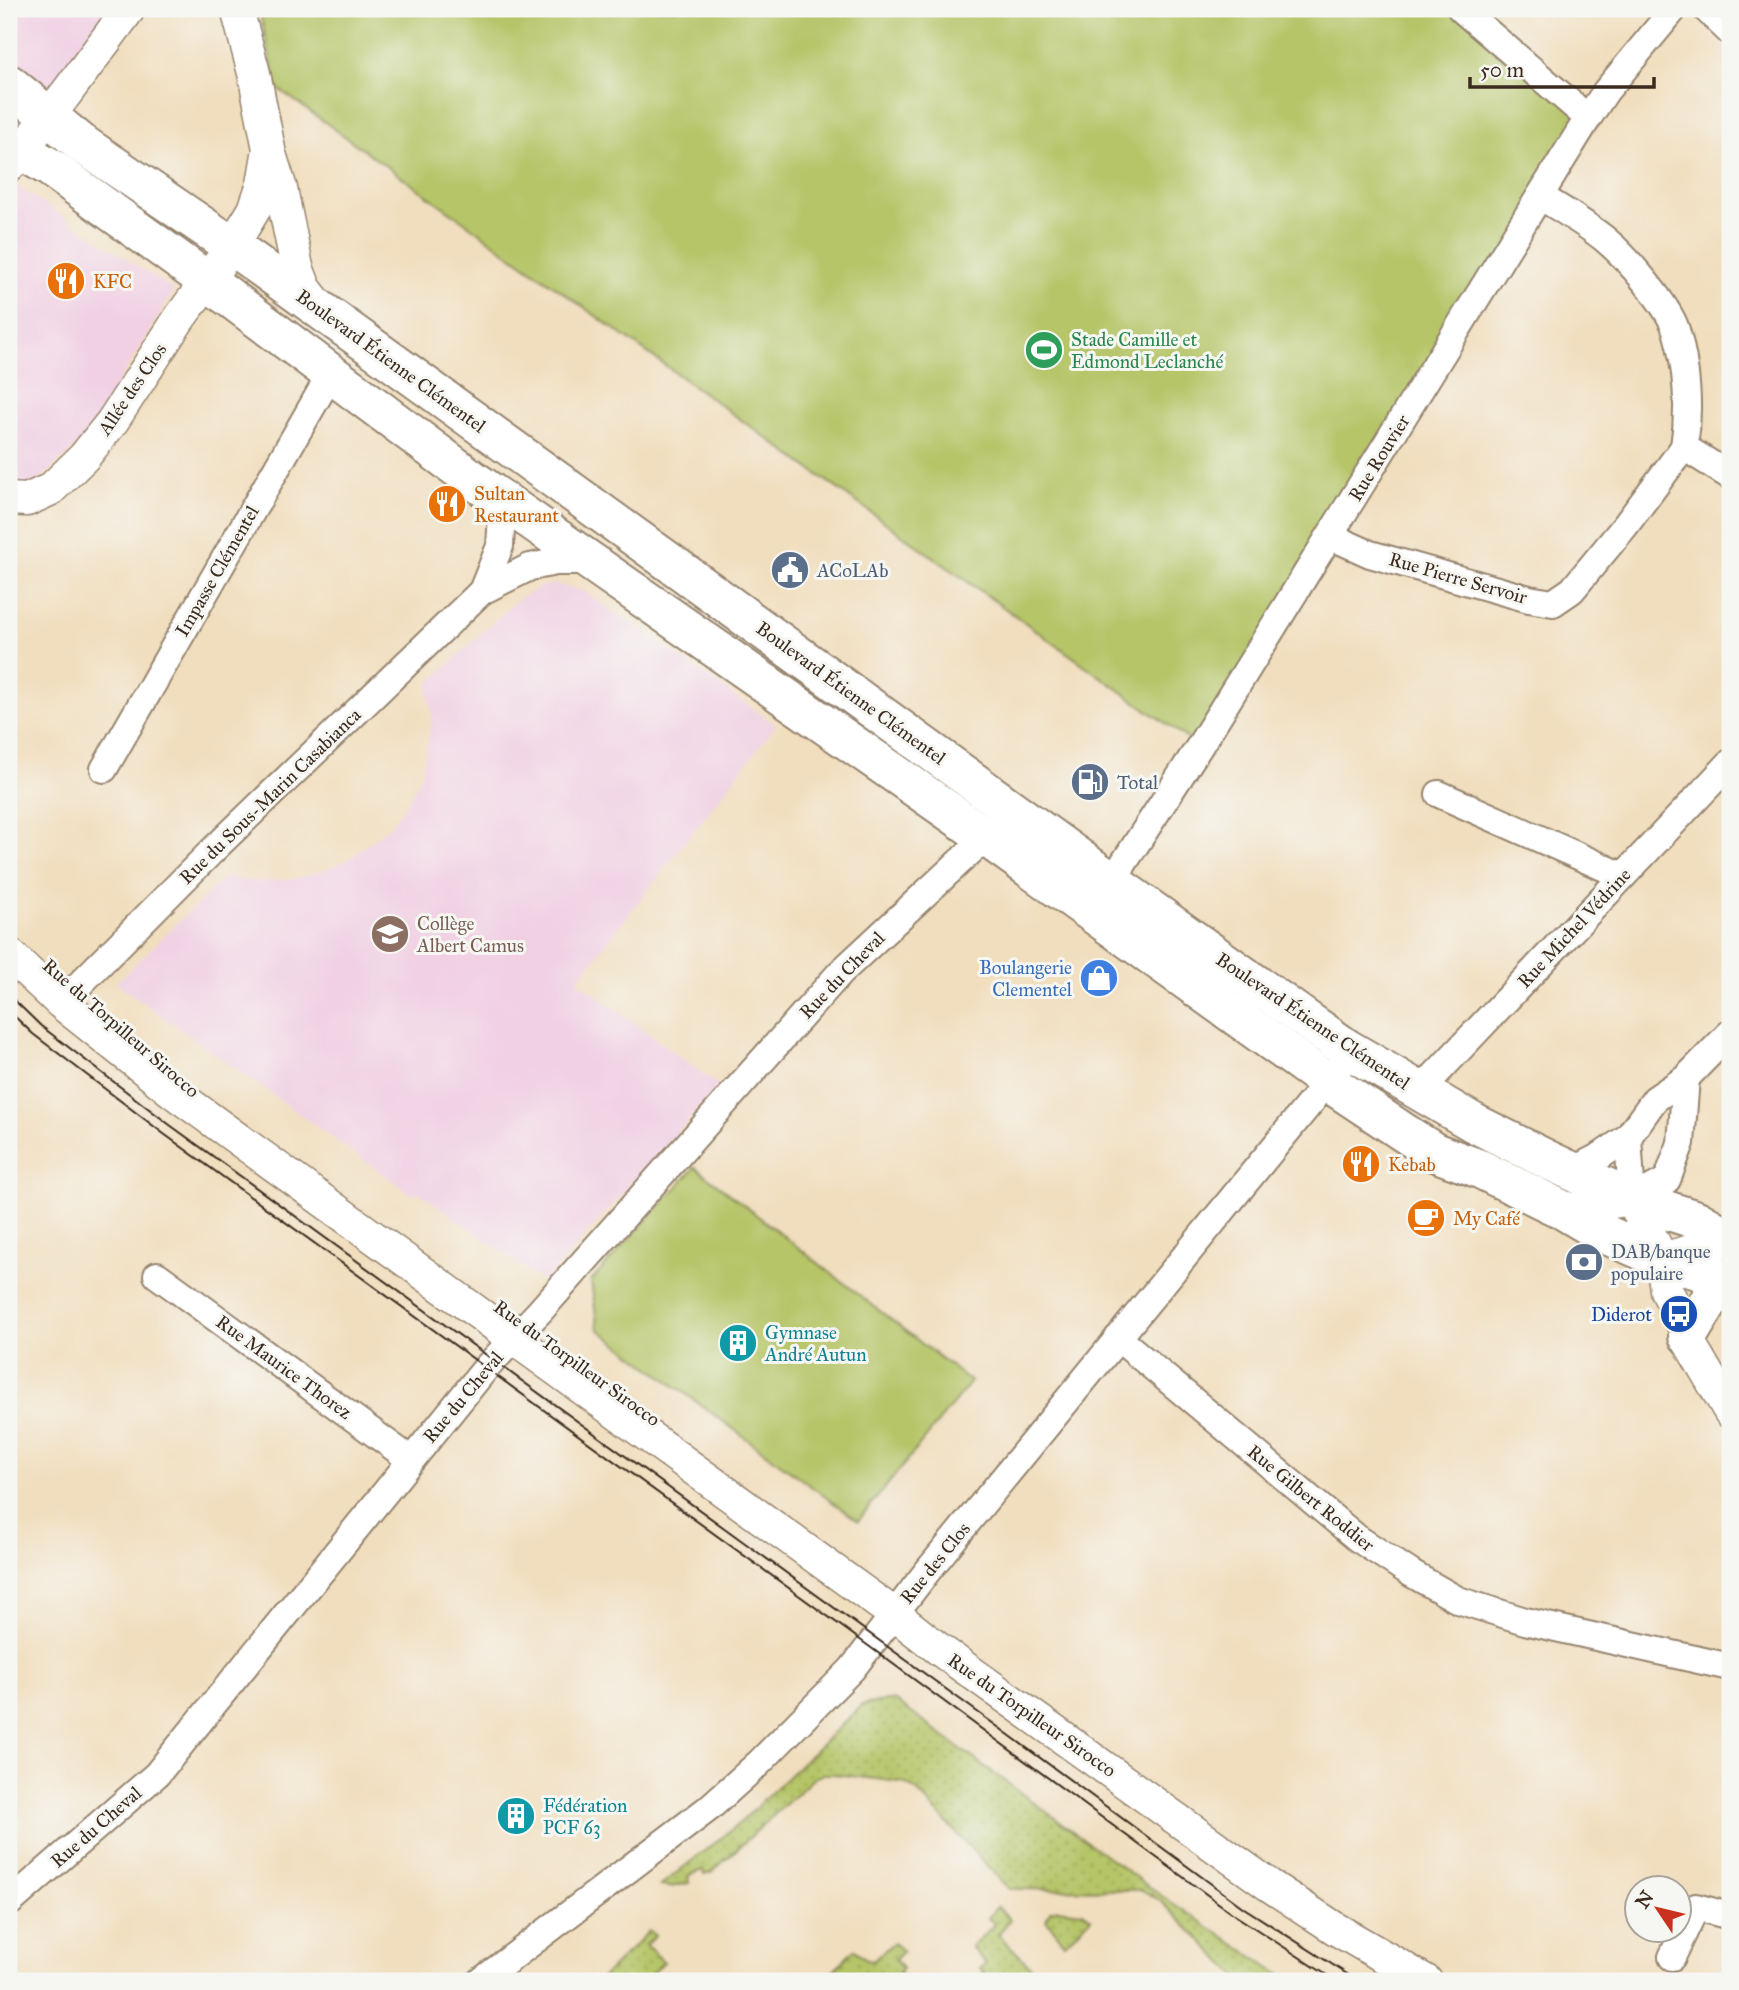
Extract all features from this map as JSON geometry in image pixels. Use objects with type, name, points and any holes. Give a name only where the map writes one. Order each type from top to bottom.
[{"type":"main road","name":"Boulevard Étienne Clémentel","points":[[9,84],[81,143],[232,246],[1009,808],[1102,897],[1328,1082],[1434,1152],[1479,1169],[1563,1210],[1600,1232],[1662,1259],[1730,1282]]},
{"type":"main road","name":"Boulevard Étienne Clémentel","points":[[13,153],[51,168],[591,562],[986,837],[1102,897],[1352,1052],[1474,1123],[1632,1199],[1697,1220],[1730,1240]]},
{"type":"main road","points":[[1688,1336],[1709,1301],[1730,1282]]},
{"type":"street","points":[[13,153],[48,116],[130,9]]},
{"type":"street","points":[[237,9],[297,267],[305,288],[325,313]]},
{"type":"street","points":[[1461,9],[1588,117]]},
{"type":"street","name":"Rue Rouvier","points":[[1102,897],[1330,536],[1588,117],[1606,91],[1674,9]]},
{"type":"street","points":[[1706,9],[1730,32]]},
{"type":"street","name":"Allée des Clos","points":[[9,499],[27,500],[51,489],[84,457],[111,422],[254,211],[263,184],[269,149]]},
{"type":"street","points":[[1540,195],[1607,241],[1644,279],[1675,327],[1685,379],[1688,423],[1684,447],[1730,476]]},
{"type":"street","name":"Impasse Clémentel","points":[[104,769],[329,372]]},
{"type":"street","name":"Rue Pierre Servoir","points":[[1330,536],[1370,554],[1529,599],[1553,603],[1572,590],[1625,526],[1684,447]]},
{"type":"street","name":"Rue du Sous-Marin Casabianca","points":[[482,592],[500,546],[503,499]]},
{"type":"street","name":"Rue du Sous-Marin Casabianca","points":[[68,997],[214,849],[482,592],[530,567],[555,562],[591,562]]},
{"type":"street","name":"Rue Michel Védrine","points":[[1419,1092],[1730,763]]},
{"type":"street","points":[[1439,794],[1623,876]]},
{"type":"street","name":"Rue du Cheval","points":[[9,1903],[157,1774],[481,1374],[840,973],[986,837],[1009,808]]},
{"type":"street","name":"Rue du Torpilleur Sirocco","points":[[9,929],[68,997]]},
{"type":"street","name":"Rue du Torpilleur Sirocco","points":[[9,954],[68,997],[218,1126],[519,1333],[900,1607],[940,1650],[1269,1885],[1426,1981]]},
{"type":"street","points":[[1572,1171],[1628,1137],[1655,1099],[1686,1078],[1730,1032]]},
{"type":"street","name":"Rue des Clos","points":[[481,1981],[709,1808],[852,1669],[1352,1052]]},
{"type":"street","points":[[1563,1210],[1632,1199],[1667,1180],[1681,1143],[1686,1078]]},
{"type":"street","points":[[1628,1137],[1632,1199],[1662,1259],[1666,1290],[1712,1384],[1730,1412]]},
{"type":"street","points":[[1662,1259],[1730,1240]]},
{"type":"street","name":"Rue Maurice Thorez","points":[[157,1275],[411,1460]]},
{"type":"street","name":"Rue Gilbert Roddier","points":[[1118,1338],[1357,1538],[1458,1600],[1525,1621],[1730,1667]]},
{"type":"street","points":[[1672,1957],[1696,1907],[1730,1916]]},
{"type":"shaded area","points":[[9,9],[116,9],[9,147]]},
{"type":"shaded area","points":[[9,181],[174,290],[85,438],[32,487],[9,484]]},
{"type":"shaded area","name":"Collège Albert Camus","points":[[554,584],[584,591],[776,725],[577,981],[719,1086],[544,1282],[420,1193],[411,1194],[116,983],[225,877],[255,882],[293,879],[319,872],[348,860],[388,828],[406,804],[422,773],[432,719],[428,684],[517,600],[540,587]]},
{"type":"green space","name":"Stade Camille et Edmond Leclanché","points":[[259,9],[1461,9],[1588,118],[1199,747],[277,88]]},
{"type":"green space","points":[[695,1167],[971,1382],[858,1521],[598,1329],[591,1281]]},
{"type":"green space","points":[[894,1700],[1153,1890],[1290,1981],[1242,1981],[1161,1901],[1142,1890],[1009,1889],[915,1789],[893,1781],[834,1774],[823,1774],[814,1778],[712,1872],[705,1874],[703,1870],[688,1876],[689,1883],[671,1887],[660,1886],[742,1821],[862,1705]]},
{"type":"green space","points":[[997,1906],[1010,1920],[998,1934],[1045,1981],[975,1981],[984,1973],[980,1969],[986,1964],[971,1947],[995,1924],[988,1918]]},
{"type":"green space","points":[[1058,1909],[1083,1912],[1091,1918],[1065,1943],[1046,1920],[1050,1911]]},
{"type":"green space","points":[[649,1931],[655,1936],[646,1945],[664,1962],[652,1973],[659,1981],[599,1981]]},
{"type":"green space","points":[[893,1943],[903,1951],[895,1960],[902,1968],[898,1972],[906,1981],[823,1981],[854,1949],[867,1960],[873,1961]]},
{"type":"tram line","points":[[9,995],[41,1026],[170,1125],[1244,1908],[1358,1981]]},
{"type":"tram line","points":[[9,1011],[33,1034],[164,1134],[1236,1916],[1336,1981]]},
{"type":"place","name":"KFC","points":[[66,281]]},
{"type":"place","name":"Stade Camille et Edmond Leclanché","points":[[1044,350]]},
{"type":"place","name":"Sultan Restaurant","points":[[447,504]]},
{"type":"place","name":"ACoLAb","points":[[790,570]]},
{"type":"place","name":"Total","points":[[1090,782]]},
{"type":"place","name":"Collège Albert Camus","points":[[390,934]]},
{"type":"place","name":"Boulangerie Clementel","points":[[1099,978]]},
{"type":"place","name":"Kebab","points":[[1361,1164]]},
{"type":"place","name":"My Café","points":[[1426,1218]]},
{"type":"place","name":"DAB/banque populaire","points":[[1584,1262]]},
{"type":"place","name":"Diderot","points":[[1679,1314]]},
{"type":"place","name":"Gymnase André Autun","points":[[738,1343]]},
{"type":"place","name":"Fédération PCF 63","points":[[516,1816]]}]
